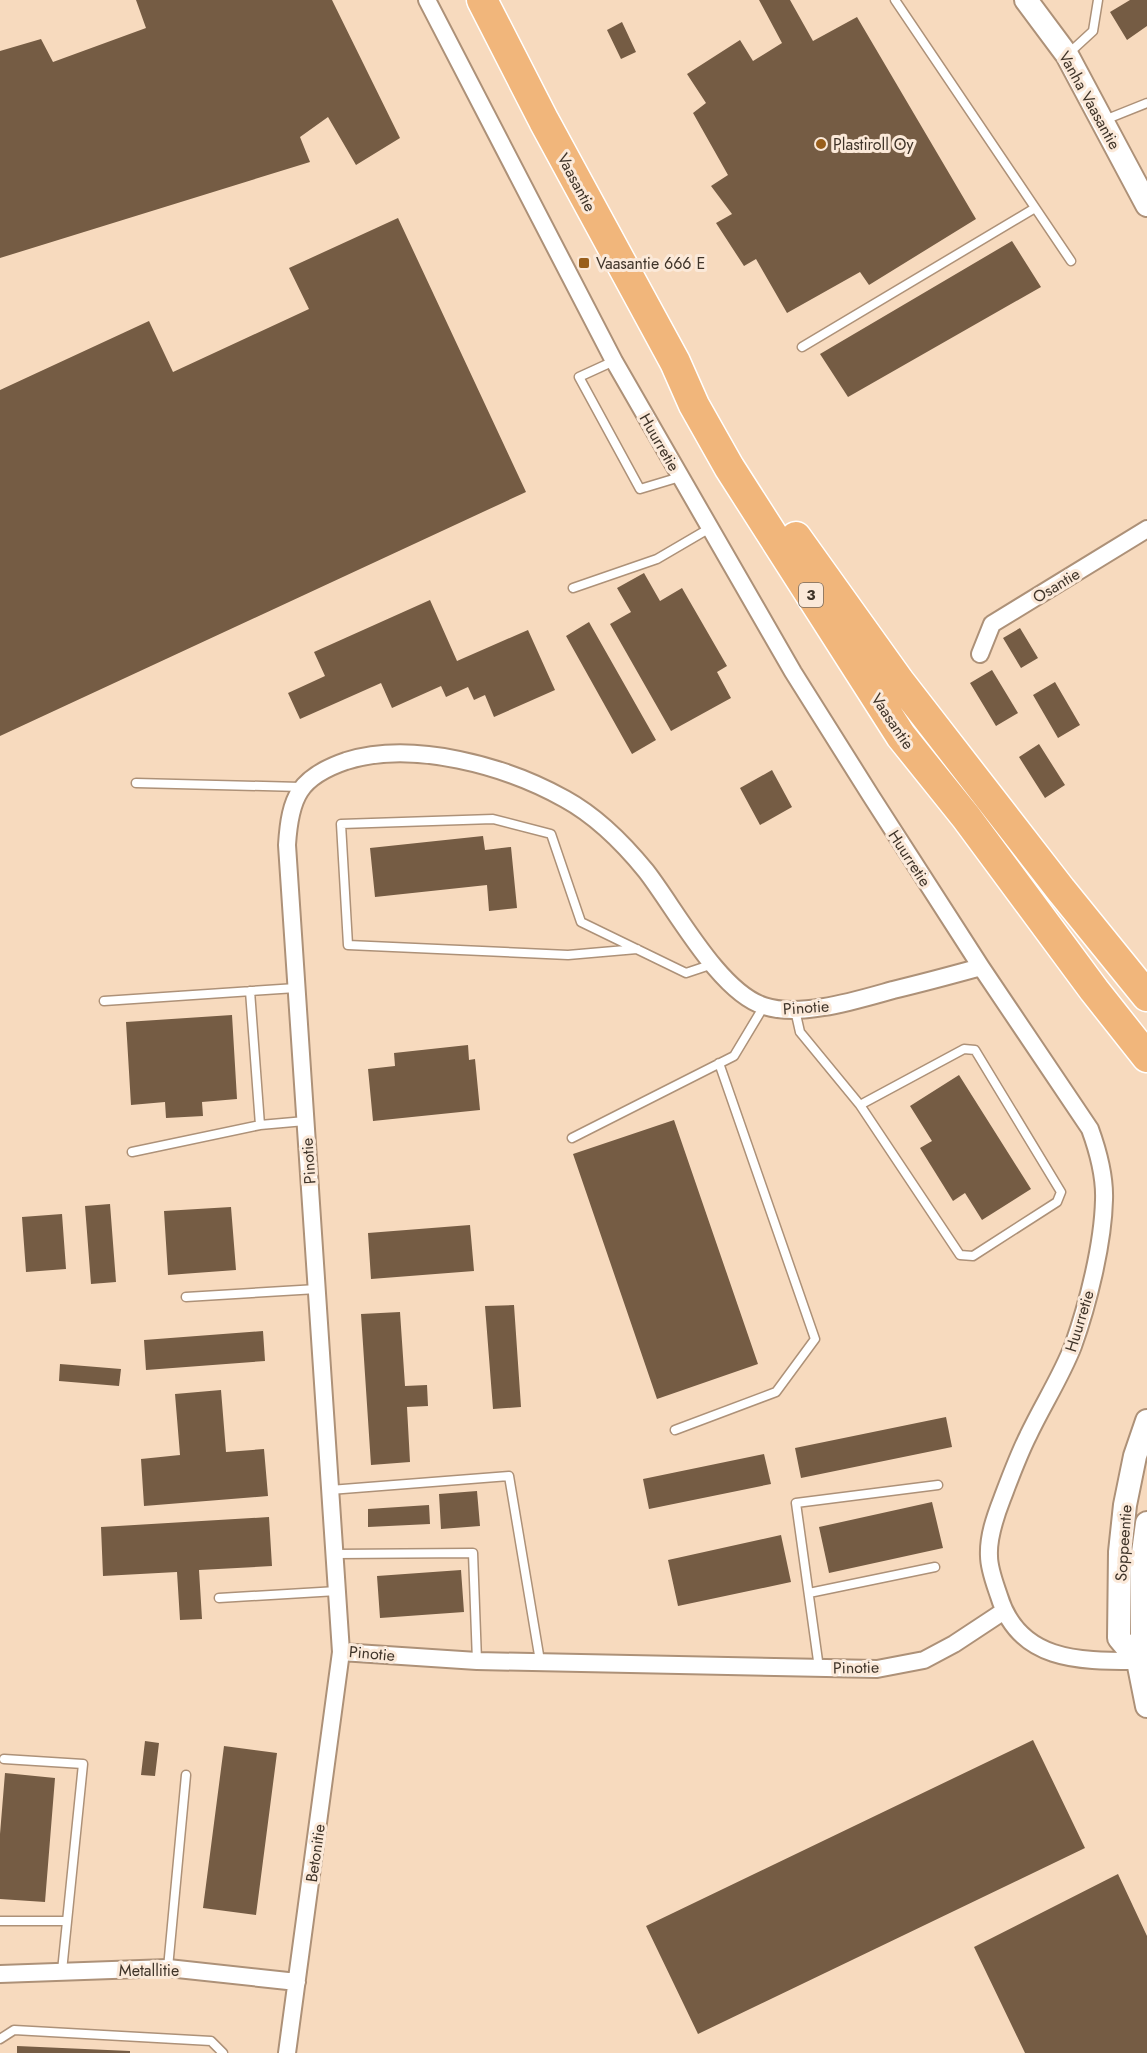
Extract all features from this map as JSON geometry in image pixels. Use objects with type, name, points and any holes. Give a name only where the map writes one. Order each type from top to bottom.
[{"type":"highway","name":"Vaasantie","points":[[482,0],[544,121],[675,362],[694,405],[729,467],[901,736],[966,817],[1094,990],[1147,1057]]},
{"type":"highway","name":"Vaasantie","points":[[675,362],[713,412],[770,500],[899,681],[1061,890],[1147,996]]},
{"type":"main road","name":"Vanha Vaasantie","points":[[1026,0],[1067,55],[1147,205]]},
{"type":"main road","name":"Soppeentie","points":[[1138,1661],[1119,1638],[1120,1552],[1125,1505],[1135,1456],[1147,1422]]},
{"type":"main road","name":"Soppeentie","points":[[1147,1523],[1142,1560],[1142,1639],[1138,1661],[1147,1706]]},
{"type":"street","name":"Huurretie","points":[[427,0],[614,361],[793,672],[981,967],[1090,1129],[1099,1152],[1104,1199],[1093,1273],[1073,1346],[1010,1476],[992,1528],[989,1557],[1004,1611],[1016,1631],[1035,1646],[1052,1653],[1090,1661],[1138,1661]]},
{"type":"street","name":"Osantie","points":[[981,654],[992,624],[1147,529]]},
{"type":"street","name":"Pinotie","points":[[981,967],[837,1005],[795,1010],[779,1010],[764,1006],[748,999],[713,964],[646,871],[622,843],[567,800],[538,786],[462,761],[425,755],[393,754],[356,758],[328,767],[301,787],[289,815],[287,845],[341,1652],[477,1661],[877,1669],[924,1660],[954,1644],[1004,1611]]},
{"type":"street","name":"Betonitie","points":[[287,2053],[341,1652]]},
{"type":"street","name":"Metallitie","points":[[0,1974],[168,1968],[297,1982]]},
{"type":"lane","points":[[895,0],[1071,261]]},
{"type":"lane","points":[[1067,55],[1093,31],[1098,0]]},
{"type":"lane","points":[[1102,121],[1147,103]]},
{"type":"lane","points":[[802,347],[1035,208]]},
{"type":"lane","points":[[614,361],[579,377],[640,489],[680,477]]},
{"type":"lane","points":[[573,588],[657,559],[710,528]]},
{"type":"lane","points":[[136,783],[301,787]]},
{"type":"lane","points":[[637,949],[567,955],[348,945],[341,824],[493,819],[552,834],[581,922],[637,949],[686,973],[713,964]]},
{"type":"lane","points":[[104,1001],[296,988]]},
{"type":"lane","points":[[250,992],[260,1125]]},
{"type":"lane","points":[[572,1138],[734,1056],[764,1006]]},
{"type":"lane","points":[[795,1010],[800,1032],[860,1105],[960,1255],[973,1256],[1057,1202],[1061,1192],[975,1050],[964,1049],[860,1105]]},
{"type":"lane","points":[[675,1430],[776,1392],[815,1339],[719,1063]]},
{"type":"lane","points":[[132,1152],[260,1125],[305,1121]]},
{"type":"lane","points":[[186,1297],[317,1288]]},
{"type":"lane","points":[[330,1490],[509,1476],[540,1661]]},
{"type":"lane","points":[[819,1668],[796,1503],[938,1485]]},
{"type":"lane","points":[[335,1554],[473,1553],[477,1661]]},
{"type":"lane","points":[[809,1593],[935,1567]]},
{"type":"lane","points":[[219,1598],[337,1591]]},
{"type":"lane","points":[[4,1759],[83,1764],[62,1971]]},
{"type":"lane","points":[[168,1968],[186,1775]]},
{"type":"lane","points":[[0,1921],[67,1921]]},
{"type":"lane","points":[[0,2039],[14,2030],[211,2041],[223,2053]]},
{"type":"building","points":[[136,0],[332,0],[400,138],[356,165],[328,117],[300,137],[310,162],[0,258],[0,51],[41,39],[53,62],[146,28]]},
{"type":"building","name":"Plastiroll Oy","points":[[759,0],[790,0],[813,41],[857,17],[976,219],[869,285],[860,272],[787,313],[756,259],[744,266],[716,223],[732,214],[711,186],[728,175],[693,113],[706,103],[687,74],[740,40],[753,61],[782,43]]},
{"type":"building","points":[[1130,0],[1147,0],[1147,26],[1127,40],[1110,12]]},
{"type":"building","points":[[622,22],[636,52],[621,59],[607,30]]},
{"type":"building","points":[[398,218],[526,492],[0,736],[0,390],[149,321],[173,372],[309,309],[289,268]]},
{"type":"building","points":[[1012,241],[1041,287],[848,397],[820,354]]},
{"type":"building","points":[[644,573],[660,601],[682,588],[727,666],[717,672],[731,698],[671,731],[610,624],[631,612],[617,588]]},
{"type":"building","points":[[430,600],[457,661],[528,630],[555,690],[494,717],[485,695],[474,700],[468,687],[446,697],[441,686],[392,708],[381,683],[300,719],[288,693],[325,676],[314,652]]},
{"type":"building","points":[[589,622],[656,740],[632,754],[566,636]]},
{"type":"building","points":[[1020,628],[1038,658],[1021,668],[1003,638]]},
{"type":"building","points":[[992,670],[1018,713],[996,726],[970,683]]},
{"type":"building","points":[[1055,682],[1080,725],[1058,738],[1033,695]]},
{"type":"building","points":[[1039,744],[1065,785],[1045,798],[1019,757]]},
{"type":"building","points":[[772,770],[792,807],[760,825],[740,788]]},
{"type":"building","points":[[483,836],[485,850],[511,847],[517,908],[489,911],[487,885],[375,897],[370,848]]},
{"type":"building","points":[[232,1015],[237,1099],[202,1102],[203,1116],[166,1118],[165,1102],[131,1105],[126,1022]]},
{"type":"building","points":[[468,1045],[469,1060],[475,1059],[480,1110],[373,1121],[368,1069],[395,1066],[394,1053]]},
{"type":"building","points":[[959,1075],[1031,1189],[982,1220],[965,1193],[953,1201],[920,1148],[932,1141],[910,1106]]},
{"type":"building","points":[[674,1120],[758,1364],[657,1399],[573,1154]]},
{"type":"building","points":[[110,1204],[116,1282],[91,1284],[85,1206]]},
{"type":"building","points":[[231,1207],[236,1270],[168,1275],[164,1211]]},
{"type":"building","points":[[62,1214],[66,1269],[26,1272],[22,1217]]},
{"type":"building","points":[[470,1225],[474,1271],[371,1279],[368,1233]]},
{"type":"building","points":[[514,1305],[521,1407],[493,1409],[485,1306]]},
{"type":"building","points":[[400,1312],[405,1386],[427,1385],[428,1406],[407,1407],[410,1462],[371,1465],[361,1314]]},
{"type":"building","points":[[263,1331],[265,1361],[146,1370],[144,1340]]},
{"type":"building","points":[[60,1364],[121,1369],[119,1386],[59,1381]]},
{"type":"building","points":[[221,1390],[226,1452],[264,1449],[268,1496],[144,1506],[141,1459],[180,1455],[175,1394]]},
{"type":"building","points":[[946,1417],[952,1447],[801,1478],[795,1448]]},
{"type":"building","points":[[764,1454],[771,1484],[649,1509],[643,1479]]},
{"type":"building","points":[[477,1491],[480,1526],[441,1529],[439,1494]]},
{"type":"building","points":[[932,1502],[943,1548],[829,1573],[819,1527]]},
{"type":"building","points":[[429,1505],[430,1524],[368,1527],[368,1509]]},
{"type":"building","points":[[269,1517],[272,1566],[199,1570],[202,1619],[180,1620],[177,1572],[103,1576],[101,1527]]},
{"type":"building","points":[[781,1535],[791,1582],[678,1606],[668,1560]]},
{"type":"building","points":[[461,1570],[464,1612],[380,1618],[377,1576]]},
{"type":"building","points":[[1033,1740],[1085,1848],[698,2034],[646,1926]]},
{"type":"building","points":[[145,1741],[159,1743],[155,1776],[141,1775]]},
{"type":"building","points":[[224,1746],[277,1753],[256,1915],[203,1908]]},
{"type":"building","points":[[5,1773],[55,1778],[45,1902],[0,1899],[0,1834]]},
{"type":"building","points":[[1118,1874],[1147,1936],[1147,2053],[1025,2053],[974,1947]]},
{"type":"building","points":[[17,2046],[130,2051],[130,2053],[17,2053]]},
{"type":"place","name":"Plastiroll Oy","points":[[821,144]]},
{"type":"place","name":"Vaasantie 666 E","points":[[584,263]]}]
